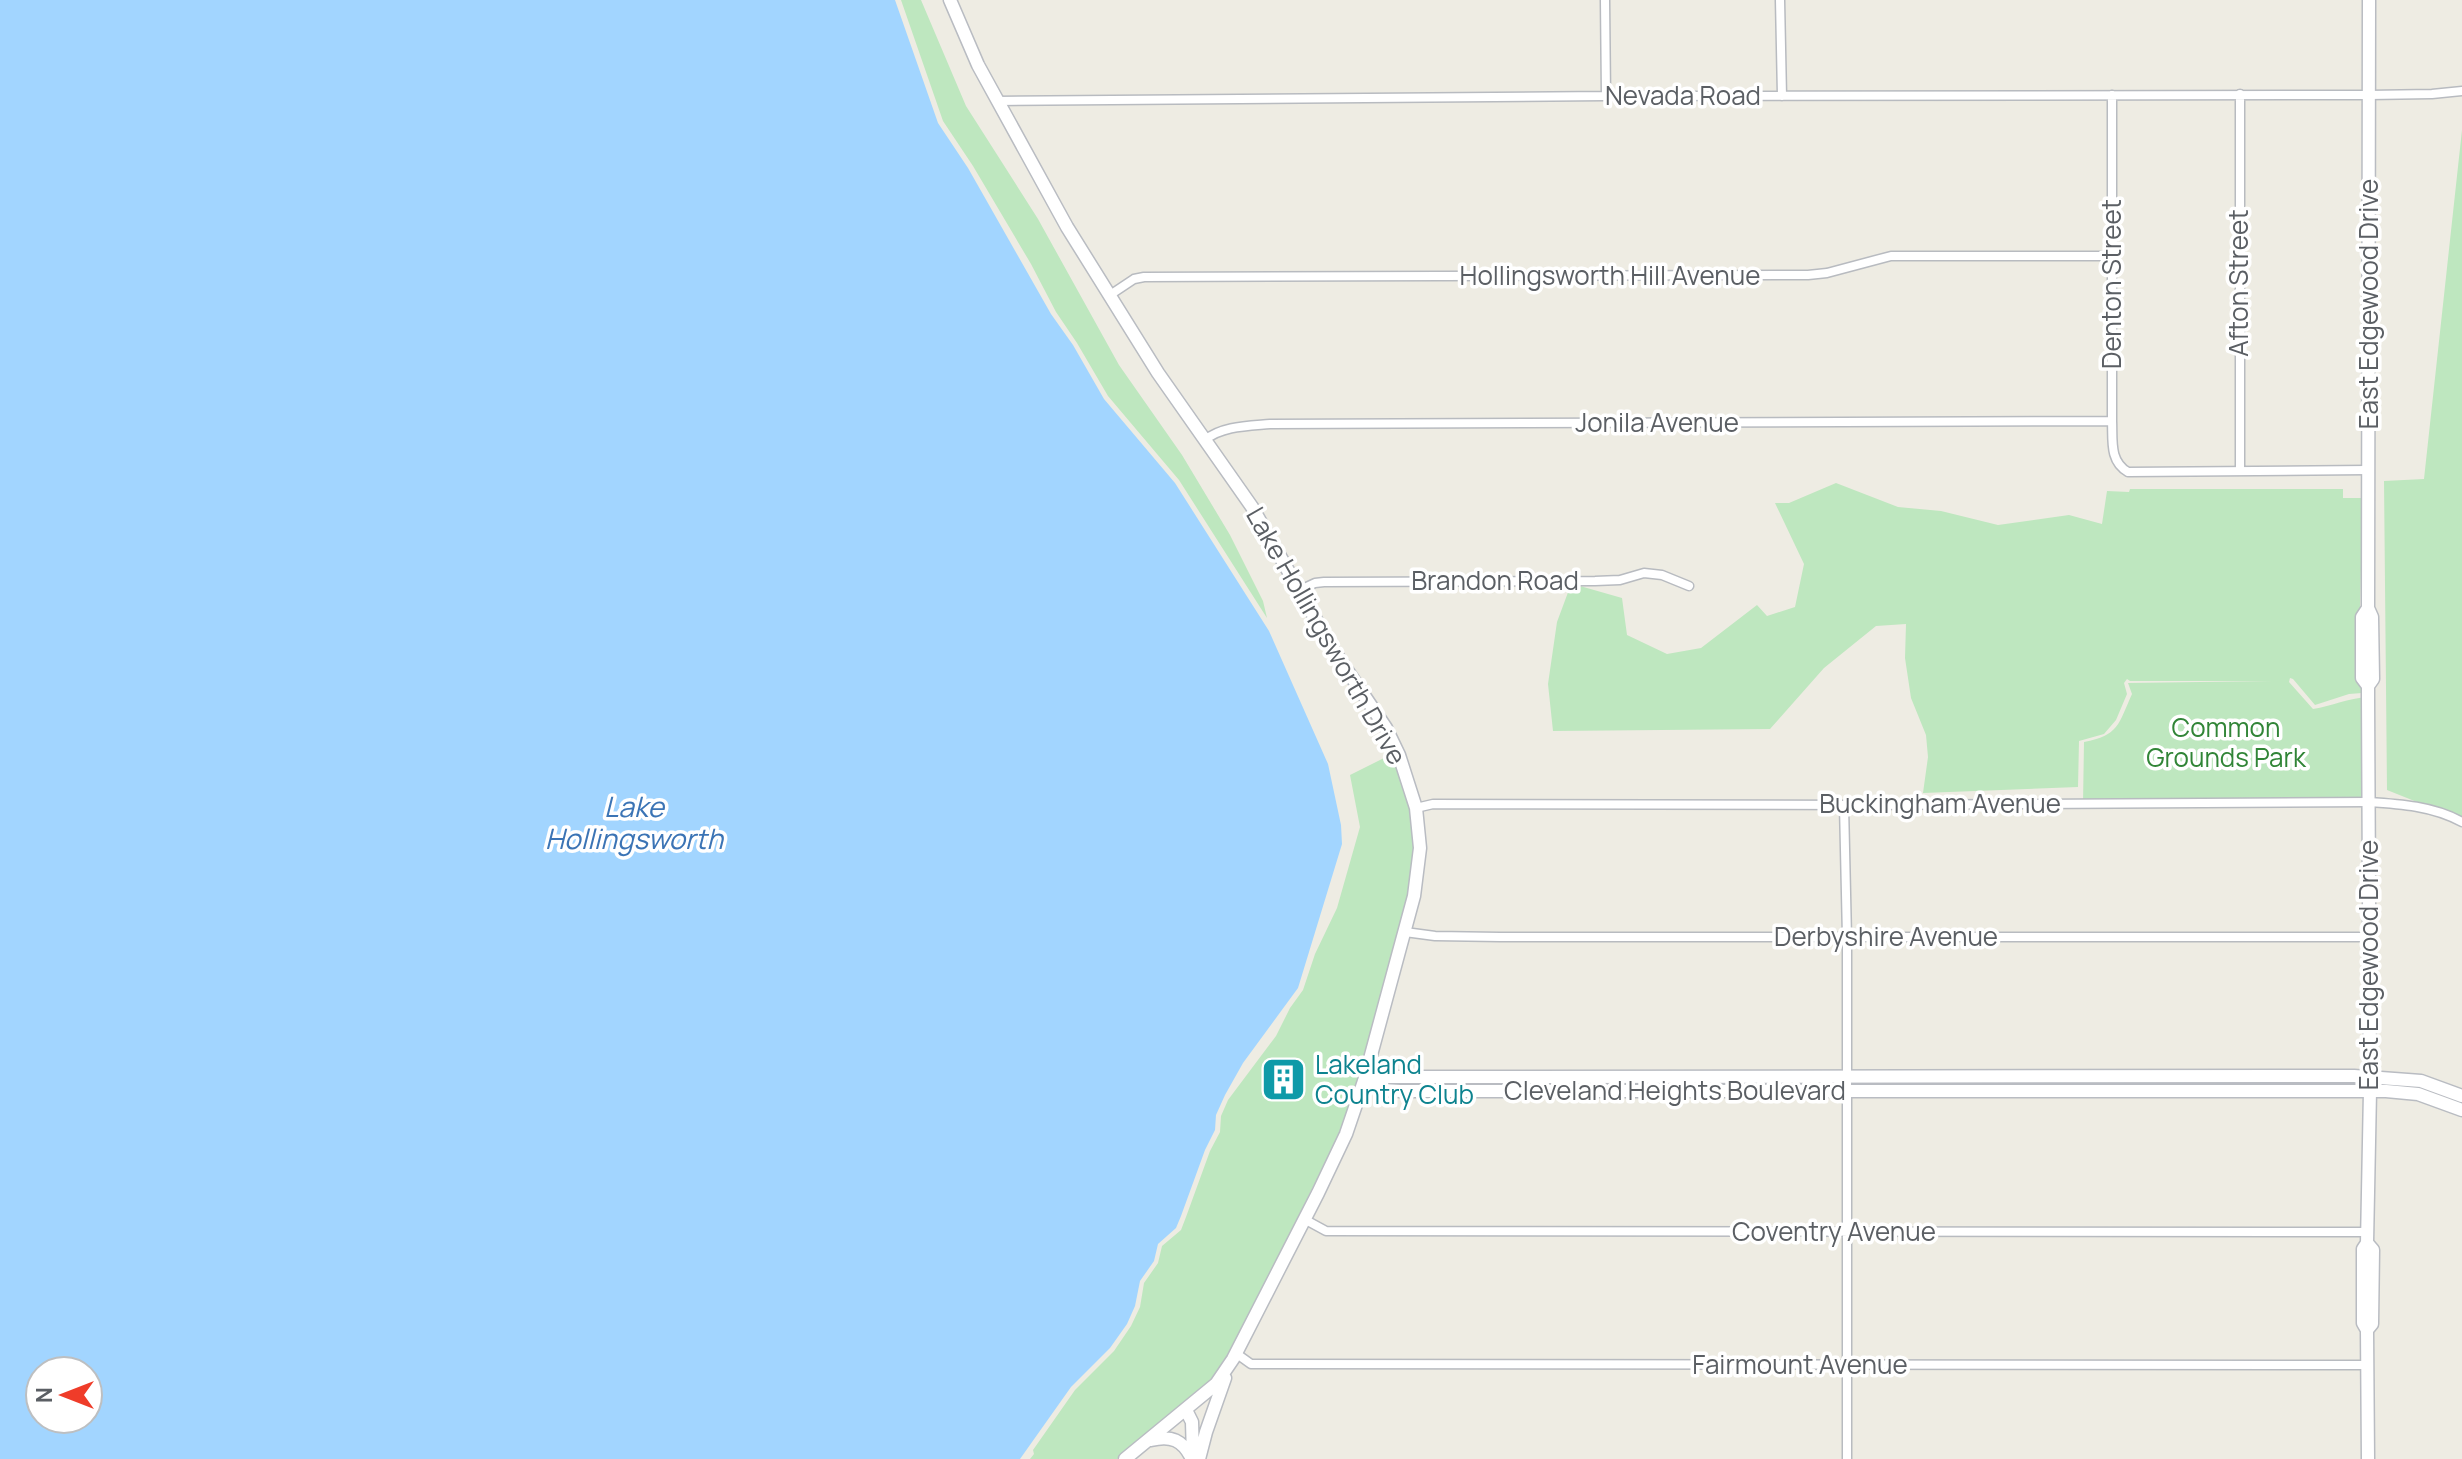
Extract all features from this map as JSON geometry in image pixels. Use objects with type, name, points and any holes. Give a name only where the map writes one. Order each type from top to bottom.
[{"type":"street","name":"Lake Hollingsworth Drive","points":[[950,0],[978,65],[1048,195],[1158,373],[1252,507],[1332,648],[1386,728],[1399,755],[1419,827],[1414,896],[1364,1081],[1346,1134],[1235,1357],[1216,1384],[1125,1459]]},
{"type":"street","points":[[1605,0],[1606,96]]},
{"type":"street","points":[[1780,0],[1782,96]]},
{"type":"street","name":"East Edgewood Drive","points":[[2368,1459],[2363,1249],[2367,1237],[2370,1091],[2368,686],[2362,678],[2362,617],[2368,608],[2369,0]]},
{"type":"street","name":"Nevada Road","points":[[997,101],[2369,95],[2462,91]]},
{"type":"street","name":"Afton Street","points":[[2240,94],[2240,471]]},
{"type":"street","name":"Denton Street","points":[[2112,95],[2113,454],[2128,472],[2240,471]]},
{"type":"street","name":"Hollingsworth Hill Avenue","points":[[1110,295],[1134,279],[1144,277],[1808,275],[1891,256],[2112,256]]},
{"type":"street","name":"Jonila Avenue","points":[[1205,440],[1213,434],[1244,426],[1270,424],[2112,421]]},
{"type":"street","points":[[2240,471],[2368,470]]},
{"type":"street","name":"Brandon Road","points":[[1300,590],[1324,582],[1595,581],[1620,580],[1644,573],[1662,575],[1689,586]]},
{"type":"street","name":"Buckingham Avenue","points":[[1416,808],[1433,804],[2368,802],[2406,804],[2446,813],[2462,822]]},
{"type":"street","points":[[1844,805],[1847,1459]]},
{"type":"street","name":"Derbyshire Avenue","points":[[1405,932],[1422,936],[1500,937],[2368,937]]},
{"type":"street","name":"Cleveland Heights Boulevard","points":[[1364,1081],[1382,1090],[1400,1091],[1604,1084],[2108,1084],[2370,1077],[2421,1081],[2462,1096]]},
{"type":"street","name":"Cleveland Heights Boulevard","points":[[2108,1084],[2418,1094],[2462,1110]]},
{"type":"street","name":"Coventry Avenue","points":[[1304,1219],[1326,1231],[2367,1237]]},
{"type":"street","points":[[1199,1459],[1211,1415],[1235,1357]]},
{"type":"street","name":"Fairmount Avenue","points":[[1235,1357],[1251,1364],[2368,1365]]},
{"type":"street","points":[[1186,1410],[1192,1422],[1192,1459]]},
{"type":"street","points":[[1148,1440],[1171,1438],[1187,1449],[1192,1459]]},
{"type":"green space","points":[[901,0],[921,0],[966,106],[1038,219],[1119,365],[1182,455],[1230,535],[1263,601],[1267,618],[1179,480],[1108,396],[1056,312],[1031,264],[943,121]]},
{"type":"green space","points":[[2462,130],[2462,820],[2387,790],[2384,481],[2424,479]]},
{"type":"green space","name":"Common Grounds Park","points":[[1836,483],[1898,507],[1941,511],[1998,525],[2069,515],[2102,524],[2107,491],[2129,492],[2130,489],[2343,489],[2343,498],[2363,498],[2360,606],[2362,693],[2315,705],[2293,679],[2290,678],[2289,682],[2313,709],[2368,697],[2368,802],[2083,804],[2084,742],[2104,736],[2116,727],[2132,694],[2128,683],[2272,681],[2127,679],[2124,683],[2127,694],[2116,720],[2104,734],[2079,741],[2078,787],[1923,793],[1928,757],[1926,735],[1911,698],[1905,658],[1906,624],[1876,626],[1824,668],[1770,729],[1553,731],[1548,684],[1557,622],[1570,587],[1580,586],[1622,598],[1627,635],[1667,654],[1701,648],[1757,605],[1767,616],[1795,607],[1804,564],[1775,503],[1789,503]]},
{"type":"green space","points":[[1392,754],[1410,810],[1414,848],[1409,895],[1359,1077],[1340,1132],[1232,1351],[1212,1381],[1117,1459],[1030,1459],[1033,1450],[1075,1390],[1114,1351],[1131,1326],[1140,1307],[1144,1283],[1158,1263],[1162,1246],[1181,1230],[1220,1132],[1221,1116],[1228,1100],[1276,1036],[1303,990],[1315,954],[1337,908],[1360,827],[1350,775]]},
{"type":"water","name":"Lake Hollingsworth","points":[[0,0],[895,0],[938,123],[968,168],[1051,314],[1104,399],[1175,483],[1269,631],[1328,764],[1341,825],[1342,844],[1298,988],[1243,1063],[1225,1095],[1216,1115],[1215,1130],[1176,1228],[1158,1244],[1154,1261],[1140,1281],[1135,1306],[1127,1324],[1110,1348],[1071,1387],[1020,1459],[0,1459]]},
{"type":"place","name":"Lakeland Country Club","points":[[1284,1080]]}]
